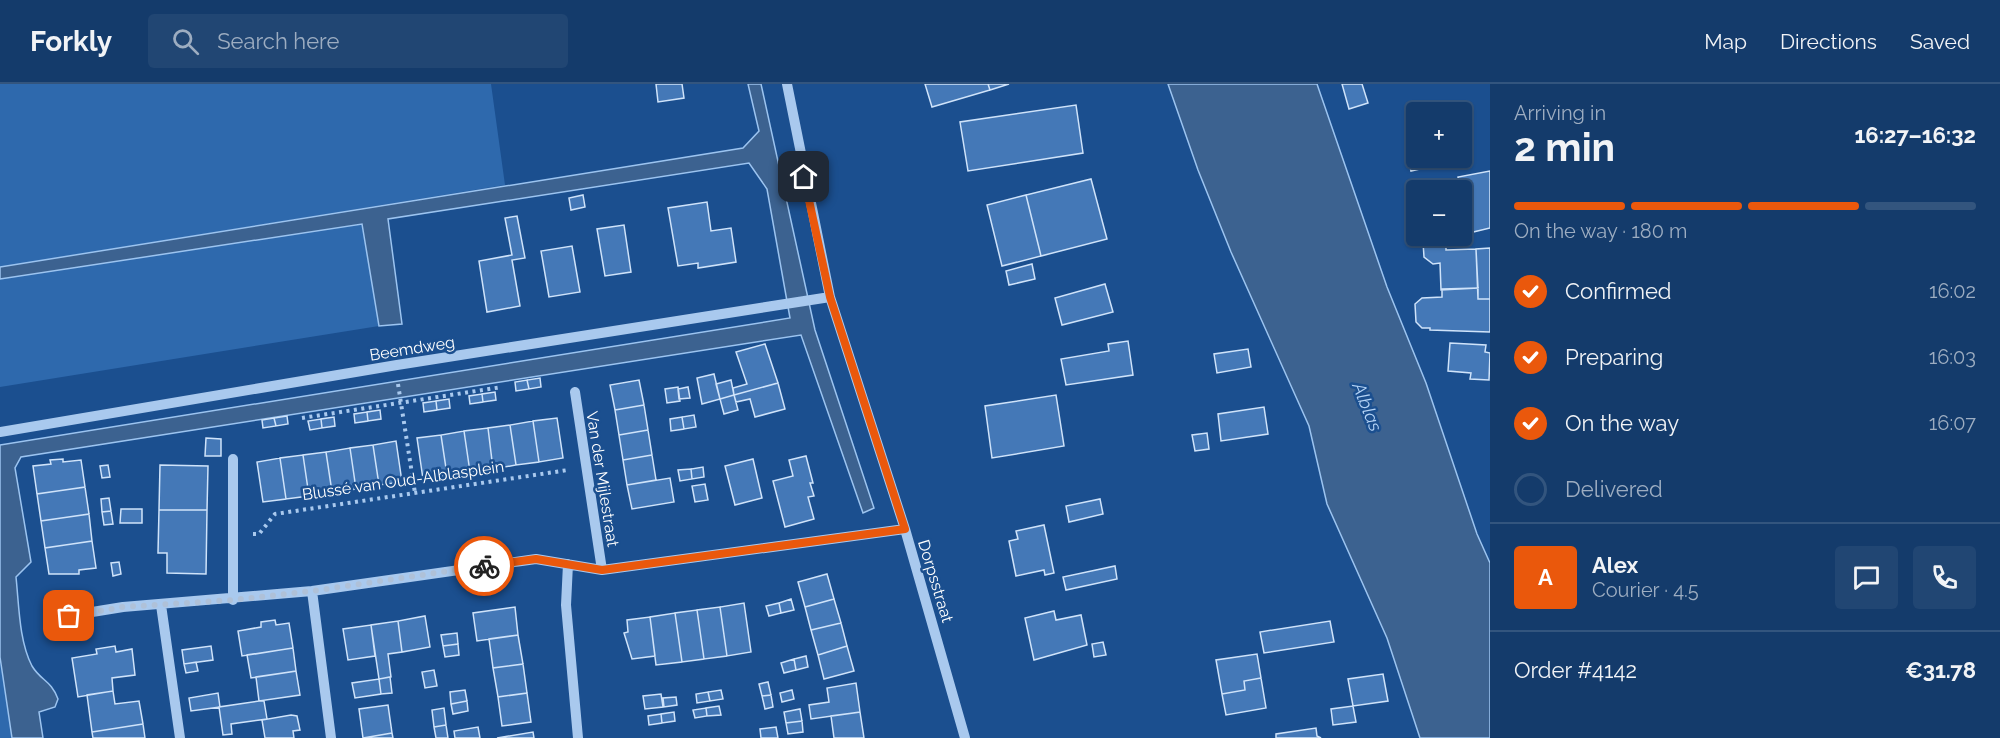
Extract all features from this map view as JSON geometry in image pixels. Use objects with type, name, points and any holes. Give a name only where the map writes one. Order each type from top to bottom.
[{"type":"street","name":"Dorpsstraat","points":[[787,84],[830,297],[905,529],[965,738]]},
{"type":"street","name":"Beemdweg","points":[[0,432],[397,365],[830,297]]},
{"type":"street","name":"Van der Mijlestraat","points":[[575,392],[602,570]]},
{"type":"street","points":[[233,459],[233,600]]},
{"type":"street","points":[[49,619],[123,607],[233,600],[312,591],[536,559],[602,570],[905,529]]},
{"type":"street","points":[[568,564],[566,604],[578,738]]},
{"type":"street","points":[[312,591],[332,738]]},
{"type":"street","points":[[160,605],[180,738]]},
{"type":"path","points":[[398,379],[415,493]]},
{"type":"path","points":[[302,418],[502,387]]},
{"type":"path","name":"Blussé van Oud-Alblasplein","points":[[233,533],[259,534],[275,514],[587,467]]},
{"type":"shaded area","points":[[0,84],[491,84],[505,185],[0,267]]},
{"type":"shaded area","points":[[362,224],[379,326],[0,387],[0,279]]},
{"type":"shaded area","points":[[0,657],[12,738],[0,738]]},
{"type":"water","points":[[748,84],[761,84],[815,330],[874,508],[863,513],[801,335],[21,457],[15,468],[31,562],[16,577],[22,634],[32,666],[49,684],[58,699],[55,707],[39,712],[43,738],[12,738],[0,657],[0,445],[790,318],[767,189],[749,163],[388,219],[402,324],[379,326],[362,224],[0,279],[0,267],[743,148],[759,131]]},
{"type":"water","name":"Alblas","points":[[1168,84],[1317,84],[1387,287],[1426,383],[1477,534],[1490,563],[1490,738],[1420,738],[1387,638],[1327,504],[1309,426],[1231,252],[1198,170]]},
{"type":"building","points":[[656,84],[682,84],[684,98],[658,102]]},
{"type":"building","points":[[925,84],[988,84],[990,90],[932,107]]},
{"type":"building","points":[[988,84],[1009,84],[990,90]]},
{"type":"building","points":[[1342,84],[1362,84],[1368,103],[1349,109]]},
{"type":"building","points":[[1076,105],[1083,153],[968,171],[960,122]]},
{"type":"building","points":[[1490,171],[1490,228],[1472,232],[1472,180],[1459,180],[1458,177]]},
{"type":"building","points":[[1091,179],[1107,239],[1041,256],[1026,195]]},
{"type":"building","points":[[583,195],[585,207],[571,210],[569,198]]},
{"type":"building","points":[[1026,195],[1041,256],[1002,266],[987,205]]},
{"type":"building","points":[[707,202],[711,231],[731,228],[736,262],[698,268],[698,263],[678,266],[668,208]]},
{"type":"building","points":[[517,216],[525,258],[512,260],[520,306],[487,312],[479,261],[512,255],[505,218]]},
{"type":"building","points":[[624,225],[631,272],[605,276],[597,229]]},
{"type":"building","points":[[572,246],[580,292],[549,297],[541,251]]},
{"type":"building","points":[[1423,246],[1446,246],[1446,250],[1476,249],[1478,288],[1441,290],[1440,263],[1433,264],[1424,257]]},
{"type":"building","points":[[1490,248],[1490,299],[1478,299],[1476,249]]},
{"type":"building","points":[[1032,264],[1035,279],[1009,285],[1006,271]]},
{"type":"building","points":[[1105,284],[1113,312],[1062,325],[1055,298]]},
{"type":"building","points":[[1478,288],[1478,299],[1490,299],[1490,332],[1430,330],[1430,328],[1422,328],[1416,322],[1415,304],[1422,298],[1442,297],[1442,289]]},
{"type":"building","points":[[1128,341],[1133,375],[1066,385],[1061,359],[1109,351],[1108,344]]},
{"type":"building","points":[[1450,343],[1486,345],[1485,352],[1490,353],[1489,380],[1470,379],[1471,373],[1448,371]]},
{"type":"building","points":[[765,344],[778,383],[734,395],[733,388],[747,384],[736,352]]},
{"type":"building","points":[[1248,349],[1251,367],[1217,373],[1214,354]]},
{"type":"building","points":[[714,374],[720,399],[702,404],[697,378]]},
{"type":"building","points":[[540,378],[541,387],[529,389],[527,380]]},
{"type":"building","points":[[527,380],[529,389],[516,391],[515,382]]},
{"type":"building","points":[[639,380],[644,405],[615,410],[610,385]]},
{"type":"building","points":[[731,380],[734,395],[720,399],[716,384]]},
{"type":"building","points":[[778,383],[785,409],[755,417],[750,399],[736,402],[734,395]]},
{"type":"building","points":[[678,387],[680,401],[667,403],[665,389]]},
{"type":"building","points":[[688,387],[690,398],[679,399],[678,389]]},
{"type":"building","points":[[495,392],[496,400],[483,402],[482,394]]},
{"type":"building","points":[[482,394],[483,402],[470,404],[469,396]]},
{"type":"building","points":[[734,395],[738,410],[724,414],[720,399]]},
{"type":"building","points":[[1056,395],[1064,446],[992,458],[985,406]]},
{"type":"building","points":[[449,399],[450,408],[437,410],[436,401]]},
{"type":"building","points":[[436,401],[437,410],[424,412],[423,403]]},
{"type":"building","points":[[644,405],[648,430],[619,435],[615,410]]},
{"type":"building","points":[[1264,407],[1268,434],[1221,441],[1218,414]]},
{"type":"building","points":[[380,410],[381,419],[368,421],[367,412]]},
{"type":"building","points":[[367,412],[368,421],[355,423],[354,414]]},
{"type":"building","points":[[694,415],[696,427],[684,429],[682,417]]},
{"type":"building","points":[[287,416],[288,424],[276,426],[274,418]]},
{"type":"building","points":[[334,417],[335,426],[322,428],[321,419]]},
{"type":"building","points":[[682,417],[684,429],[671,431],[670,419]]},
{"type":"building","points":[[274,418],[276,426],[263,428],[262,420]]},
{"type":"building","points":[[557,418],[563,458],[539,462],[533,421]]},
{"type":"building","points":[[321,419],[322,428],[310,430],[308,421]]},
{"type":"building","points":[[533,421],[539,462],[516,465],[510,425]]},
{"type":"building","points":[[510,425],[516,465],[493,469],[488,428]]},
{"type":"building","points":[[488,428],[493,469],[470,472],[464,431]]},
{"type":"building","points":[[648,430],[652,455],[623,460],[619,435]]},
{"type":"building","points":[[464,431],[470,472],[447,475],[441,435]]},
{"type":"building","points":[[1207,433],[1209,449],[1195,451],[1192,435]]},
{"type":"building","points":[[441,435],[447,475],[423,479],[417,438]]},
{"type":"building","points":[[206,438],[221,439],[221,456],[205,456]]},
{"type":"building","points":[[396,441],[402,482],[379,485],[373,445]]},
{"type":"building","points":[[373,445],[379,485],[356,489],[350,448]]},
{"type":"building","points":[[350,448],[356,489],[332,492],[326,452]]},
{"type":"building","points":[[326,452],[332,492],[309,496],[303,455]]},
{"type":"building","points":[[303,455],[309,496],[286,499],[280,458]]},
{"type":"building","points":[[652,455],[656,480],[627,485],[623,460]]},
{"type":"building","points":[[806,456],[813,483],[810,483],[814,496],[808,497],[814,519],[785,527],[773,481],[793,476],[789,460]]},
{"type":"building","points":[[280,458],[286,499],[263,502],[257,462]]},
{"type":"building","points":[[63,459],[63,462],[81,460],[85,487],[37,494],[33,466],[51,464],[50,460]]},
{"type":"building","points":[[753,459],[762,498],[735,505],[725,466]]},
{"type":"building","points":[[108,465],[110,477],[102,478],[100,466]]},
{"type":"building","points":[[160,465],[208,466],[207,510],[159,510]]},
{"type":"building","points":[[703,467],[704,477],[692,479],[691,469]]},
{"type":"building","points":[[691,469],[692,479],[680,481],[678,470]]},
{"type":"building","points":[[670,478],[674,502],[632,509],[627,485]]},
{"type":"building","points":[[705,484],[708,500],[695,502],[692,486]]},
{"type":"building","points":[[85,487],[89,514],[41,521],[37,494]]},
{"type":"building","points":[[109,498],[111,511],[102,512],[101,499]]},
{"type":"building","points":[[1100,499],[1103,514],[1069,522],[1066,506]]},
{"type":"building","points":[[121,509],[142,509],[142,523],[120,523]]},
{"type":"building","points":[[159,510],[207,510],[206,574],[167,573],[167,553],[158,553]]},
{"type":"building","points":[[111,511],[113,524],[104,525],[102,512]]},
{"type":"building","points":[[89,514],[92,541],[45,548],[41,521]]},
{"type":"building","points":[[1044,525],[1054,573],[1045,575],[1044,570],[1016,576],[1009,541],[1018,539],[1016,531]]},
{"type":"building","points":[[92,541],[96,568],[79,570],[79,574],[49,574],[45,548]]},
{"type":"building","points":[[119,562],[121,574],[113,576],[111,563]]},
{"type":"building","points":[[1115,566],[1117,579],[1066,590],[1063,577]]},
{"type":"building","points":[[827,574],[834,599],[805,607],[798,582]]},
{"type":"building","points":[[791,599],[794,610],[781,613],[779,603]]},
{"type":"building","points":[[834,599],[841,623],[811,630],[805,607]]},
{"type":"building","points":[[744,603],[751,652],[727,656],[720,607]]},
{"type":"building","points":[[779,603],[781,613],[769,616],[766,606]]},
{"type":"building","points":[[515,607],[518,635],[477,641],[473,613]]},
{"type":"building","points":[[720,607],[727,656],[704,659],[697,610]]},
{"type":"building","points":[[697,610],[704,659],[682,662],[675,613]]},
{"type":"building","points":[[1054,611],[1056,620],[1081,615],[1087,645],[1034,660],[1025,618]]},
{"type":"building","points":[[675,613],[682,662],[656,665],[650,617]]},
{"type":"building","points":[[425,616],[430,647],[402,652],[398,621]]},
{"type":"building","points":[[650,617],[655,656],[632,659],[624,633],[628,632],[627,620]]},
{"type":"building","points":[[275,620],[276,625],[289,623],[293,648],[242,656],[238,631],[261,627],[261,622]]},
{"type":"building","points":[[398,621],[402,652],[388,654],[391,677],[379,679],[371,625]]},
{"type":"building","points":[[1330,621],[1334,642],[1264,653],[1260,632]]},
{"type":"building","points":[[841,623],[847,646],[818,655],[811,630]]},
{"type":"building","points":[[371,625],[375,656],[348,660],[343,629]]},
{"type":"building","points":[[457,633],[458,644],[443,646],[441,635]]},
{"type":"building","points":[[518,635],[523,664],[493,668],[489,639]]},
{"type":"building","points":[[1103,642],[1106,655],[1094,657],[1092,644]]},
{"type":"building","points":[[458,644],[459,655],[445,657],[443,646]]},
{"type":"building","points":[[115,646],[116,652],[132,649],[135,675],[112,678],[113,691],[78,697],[72,658],[97,654],[96,649]]},
{"type":"building","points":[[211,646],[213,660],[184,664],[182,650]]},
{"type":"building","points":[[847,646],[854,671],[824,679],[818,655]]},
{"type":"building","points":[[293,648],[296,671],[251,678],[247,655]]},
{"type":"building","points":[[1257,654],[1261,678],[1244,681],[1245,690],[1222,694],[1216,660]]},
{"type":"building","points":[[806,656],[808,667],[796,670],[794,659]]},
{"type":"building","points":[[794,659],[796,670],[784,673],[781,663]]},
{"type":"building","points":[[196,662],[198,671],[186,673],[184,664]]},
{"type":"building","points":[[523,664],[527,693],[498,697],[493,668]]},
{"type":"building","points":[[434,670],[437,686],[425,688],[422,672]]},
{"type":"building","points":[[296,671],[300,695],[259,701],[256,677]]},
{"type":"building","points":[[1383,674],[1388,701],[1353,706],[1348,679]]},
{"type":"building","points":[[390,677],[392,693],[381,694],[379,679]]},
{"type":"building","points":[[1261,678],[1266,708],[1226,715],[1222,694],[1245,690],[1244,681]]},
{"type":"building","points":[[379,679],[381,694],[355,698],[352,683]]},
{"type":"building","points":[[768,682],[771,695],[762,696],[759,684]]},
{"type":"building","points":[[856,683],[860,712],[811,719],[809,705],[829,702],[827,688]]},
{"type":"building","points":[[465,690],[467,701],[451,704],[450,692]]},
{"type":"building","points":[[721,690],[723,699],[710,701],[708,692]]},
{"type":"building","points":[[792,690],[794,699],[782,702],[780,693]]},
{"type":"building","points":[[113,691],[115,704],[139,701],[143,724],[92,732],[87,695]]},
{"type":"building","points":[[708,692],[710,701],[697,703],[696,694]]},
{"type":"building","points":[[218,693],[220,707],[191,711],[189,698]]},
{"type":"building","points":[[527,693],[531,722],[502,726],[498,697]]},
{"type":"building","points":[[661,694],[663,707],[645,709],[643,696]]},
{"type":"building","points":[[771,695],[773,707],[765,709],[762,696]]},
{"type":"building","points":[[676,697],[677,705],[664,707],[663,698]]},
{"type":"building","points":[[264,701],[267,719],[231,724],[232,734],[223,735],[219,707]]},
{"type":"building","points":[[467,701],[468,711],[453,714],[451,704]]},
{"type":"building","points":[[388,705],[392,733],[363,738],[359,709]]},
{"type":"building","points":[[719,706],[721,715],[707,716],[706,708]]},
{"type":"building","points":[[1353,706],[1356,722],[1333,725],[1331,709]]},
{"type":"building","points":[[444,708],[446,725],[434,727],[432,710]]},
{"type":"building","points":[[706,708],[707,716],[695,718],[693,710]]},
{"type":"building","points":[[800,709],[802,721],[786,723],[784,712]]},
{"type":"building","points":[[674,712],[675,721],[662,723],[661,714]]},
{"type":"building","points":[[860,712],[864,738],[834,738],[831,716]]},
{"type":"building","points":[[661,714],[662,723],[649,725],[648,716]]},
{"type":"building","points":[[297,716],[300,730],[293,731],[294,738],[265,738],[262,720]]},
{"type":"building","points":[[802,721],[803,732],[788,734],[786,723]]},
{"type":"building","points":[[143,724],[145,738],[93,738],[92,732]]},
{"type":"building","points":[[446,725],[448,738],[436,738],[434,727]]},
{"type":"building","points":[[478,727],[480,738],[455,738],[454,731]]},
{"type":"building","points":[[776,727],[778,738],[761,738],[760,729]]},
{"type":"building","points":[[1316,728],[1317,736],[1321,738],[1276,738],[1276,734]]},
{"type":"building","points":[[533,732],[534,738],[497,738]]},
{"type":"building","points":[[392,733],[393,738],[363,738]]},
{"type":"way so far","points":[[69,616],[123,607],[233,600],[312,591],[484,566]]},
{"type":"route","points":[[484,566],[536,559],[602,570],[905,529],[830,297],[804,177]]}]
